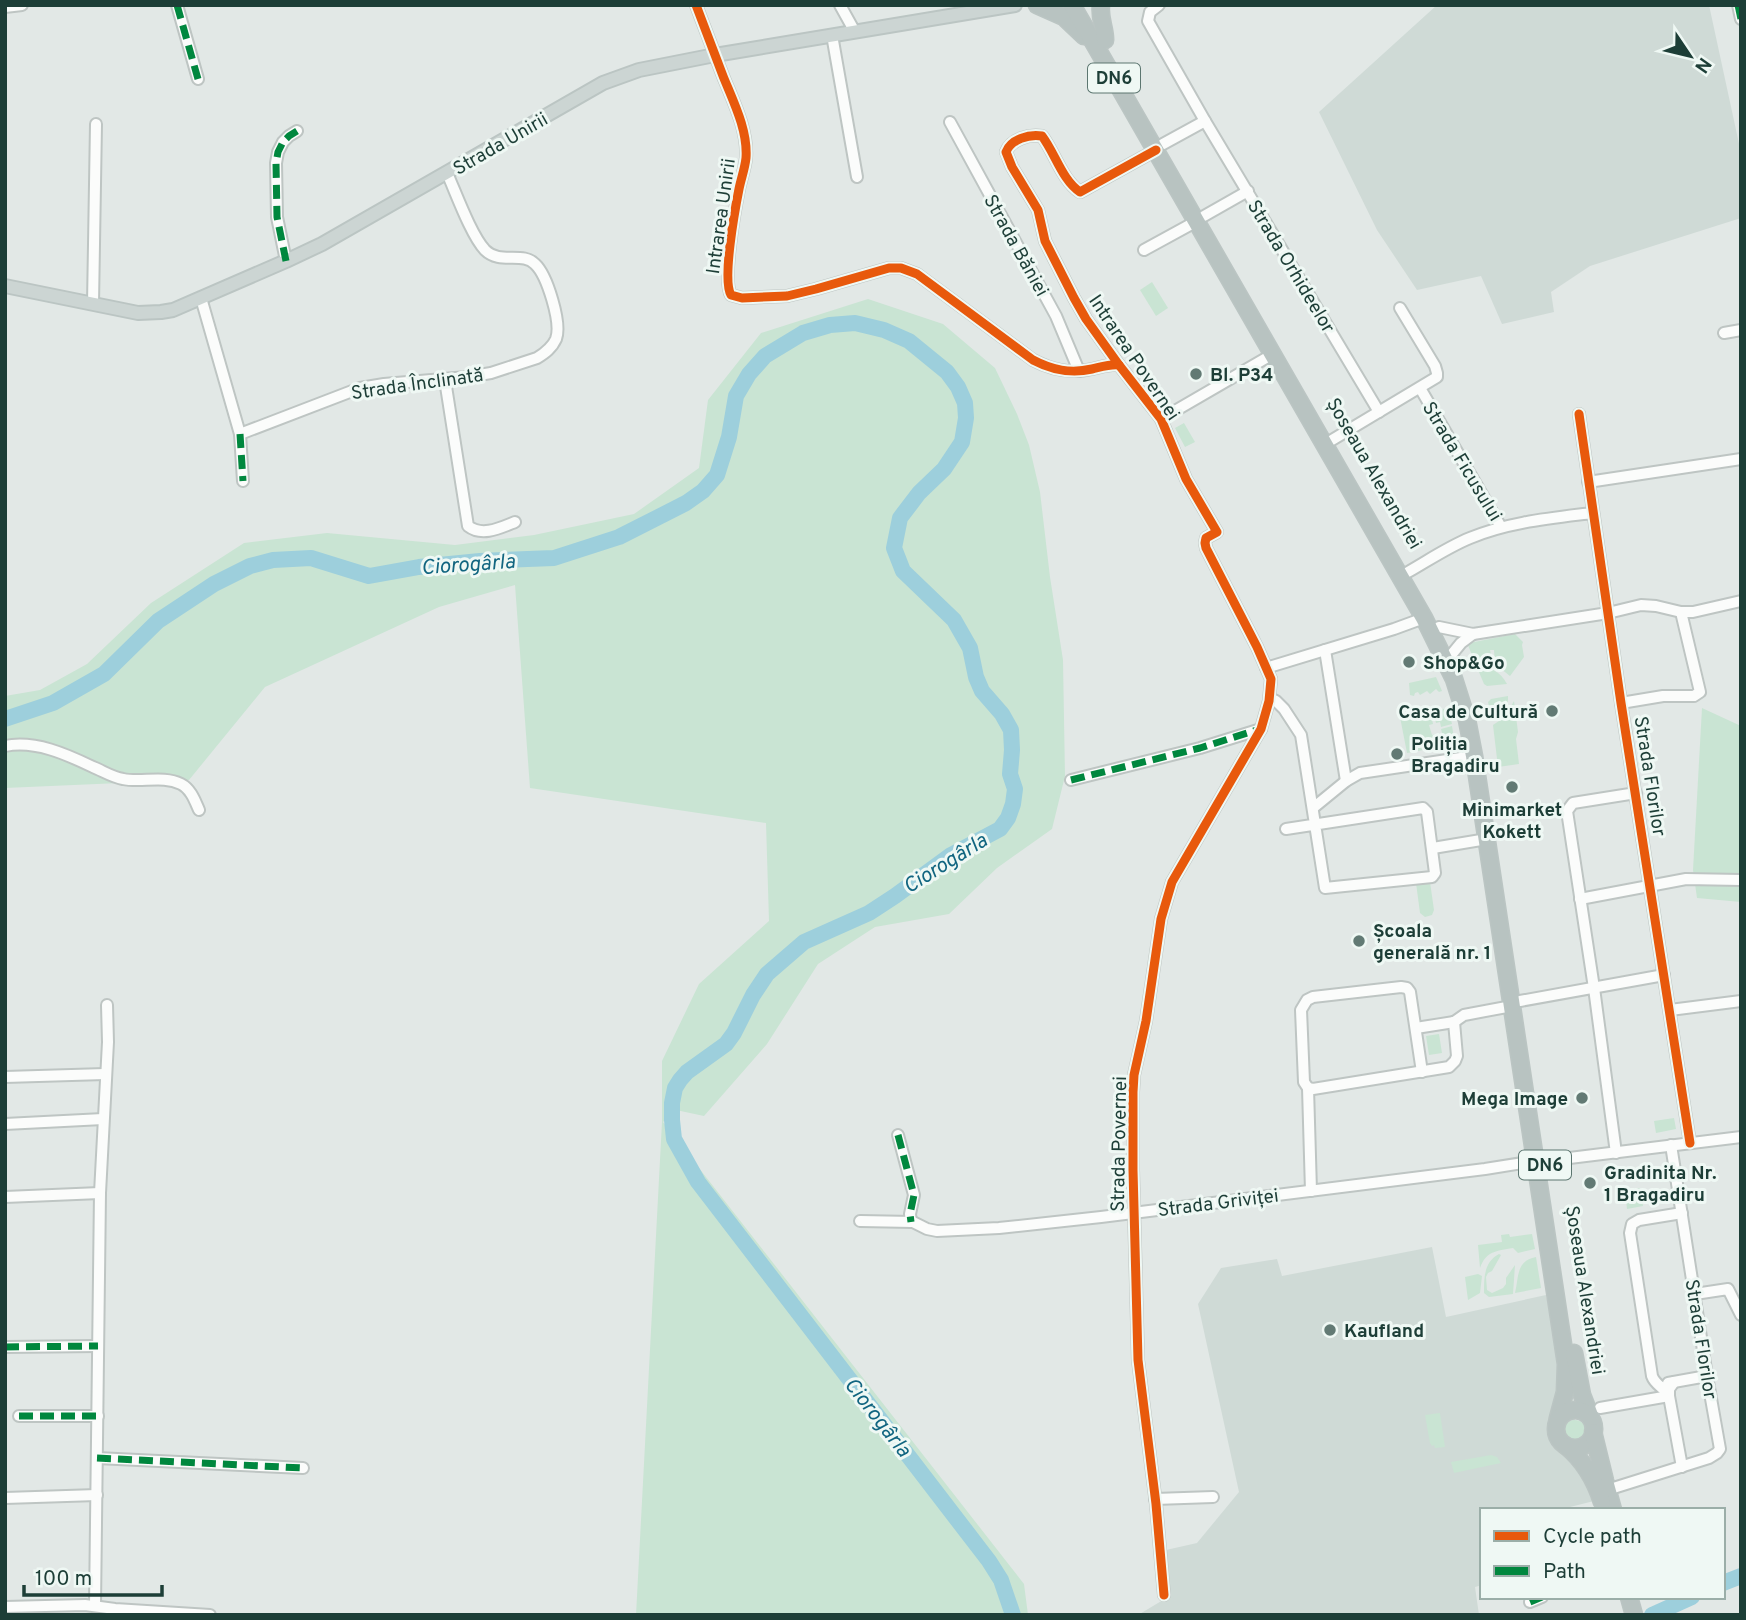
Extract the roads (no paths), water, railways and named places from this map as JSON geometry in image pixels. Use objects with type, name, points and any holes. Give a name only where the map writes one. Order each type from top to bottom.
[{"type":"highway","points":[[1037,5],[1064,17],[1102,47],[1105,29],[1100,14],[1101,5]]},
{"type":"highway","name":"Șoseaua Alexandriei","points":[[1072,5],[1102,47],[1200,219],[1332,440],[1408,572],[1431,623],[1467,720],[1516,1003]]},
{"type":"highway","name":"Șoseaua Alexandriei","points":[[1085,5],[1102,47]]},
{"type":"highway","name":"Șoseaua Alexandriei","points":[[1200,219],[1273,354],[1431,623],[1452,654],[1468,691],[1478,723],[1566,1364],[1565,1392],[1555,1429],[1558,1439],[1579,1459],[1590,1475],[1603,1508]]},
{"type":"highway","name":"Șoseaua Alexandriei","points":[[1540,1161],[1582,1395],[1595,1419],[1607,1490],[1613,1508]]},
{"type":"highway","points":[[1558,1418],[1573,1410],[1595,1419],[1592,1438],[1584,1446],[1566,1446]]},
{"type":"main road","name":"Strada Unirii","points":[[5,286],[128,312],[173,310],[322,244],[615,78],[639,70],[855,32],[956,10],[1014,5]]},
{"type":"street","points":[[5,7],[22,5]]},
{"type":"street","points":[[177,5],[198,79]]},
{"type":"street","points":[[696,5],[715,55]]},
{"type":"street","points":[[840,5],[855,32]]},
{"type":"street","name":"Strada Orhideelor","points":[[1159,5],[1150,12],[1148,21],[1379,412]]},
{"type":"street","points":[[1738,5],[1741,19]]},
{"type":"street","points":[[832,36],[857,177]]},
{"type":"street","name":"Intrarea Unirii","points":[[715,55],[743,128],[746,150],[728,270],[727,289],[731,295],[743,298],[787,296],[840,283],[884,268],[901,268],[917,274],[1033,360],[1052,369],[1079,371]]},
{"type":"street","points":[[1159,147],[1205,121]]},
{"type":"street","name":"Strada Băniei","points":[[950,122],[1056,316],[1079,371]]},
{"type":"street","points":[[93,304],[96,124]]},
{"type":"street","points":[[286,261],[277,217],[276,163],[283,142],[297,131]]},
{"type":"street","name":"Intrarea Povernei","points":[[1159,147],[1080,192],[1075,189],[1040,135],[1013,142],[1006,152],[1038,210],[1045,241],[1086,319],[1161,419],[1186,479],[1217,532],[1206,538],[1206,548],[1267,669]]},
{"type":"street","name":"Strada Înclinată","points":[[240,434],[360,388],[491,373],[537,358],[554,343],[558,329],[548,287],[540,270],[531,260],[496,257],[485,250],[447,173]]},
{"type":"street","points":[[1144,250],[1248,191]]},
{"type":"street","points":[[201,298],[240,434],[243,481]]},
{"type":"street","points":[[1332,440],[1435,379],[1435,366],[1400,308]]},
{"type":"street","points":[[1724,333],[1741,330]]},
{"type":"street","points":[[1161,419],[1273,354]]},
{"type":"street","points":[[1079,371],[1119,365]]},
{"type":"street","points":[[445,380],[468,526],[479,532],[515,522]]},
{"type":"street","name":"Strada Ficusului","points":[[1420,388],[1501,527],[1592,513]]},
{"type":"street","name":"Strada Florilor","points":[[1579,414],[1690,1143]]},
{"type":"street","points":[[1588,482],[1741,459]]},
{"type":"street","points":[[1408,572],[1451,546],[1501,527]]},
{"type":"street","points":[[1267,669],[1325,650],[1431,623],[1474,634],[1648,605],[1693,612],[1741,601]]},
{"type":"street","points":[[1621,703],[1663,696],[1694,696],[1700,692],[1681,612]]},
{"type":"street","points":[[1452,654],[1474,634]]},
{"type":"street","points":[[1325,650],[1346,781]]},
{"type":"street","name":"Strada Povernei","points":[[1164,1595],[1139,1378],[1134,1213],[1134,1080],[1166,899],[1177,871],[1261,729],[1270,698],[1267,669]]},
{"type":"street","points":[[1270,698],[1284,709],[1300,731],[1316,824],[1325,888],[1432,877],[1436,871],[1427,812],[1423,808],[1316,824],[1286,829]]},
{"type":"street","points":[[1071,780],[1200,748],[1261,729]]},
{"type":"street","points":[[5,746],[32,745],[48,749],[116,778],[158,779],[178,783],[187,788],[199,810]]},
{"type":"street","points":[[1313,808],[1360,773],[1474,756]]},
{"type":"street","name":"Strada Florilor","points":[[1616,1153],[1568,807],[1576,803],[1636,793]]},
{"type":"street","points":[[1433,848],[1487,839]]},
{"type":"street","points":[[1580,899],[1693,878],[1741,880]]},
{"type":"street","points":[[1416,1028],[1454,1022],[1464,1014],[1664,975]]},
{"type":"street","points":[[1311,1191],[1308,1088],[1304,1082],[1301,1010],[1304,1003],[1312,996],[1407,988],[1410,992],[1422,1072]]},
{"type":"street","points":[[1670,1010],[1741,1001]]},
{"type":"street","points":[[88,1608],[97,1495],[100,1193],[108,1042],[107,1005]]},
{"type":"street","points":[[1308,1088],[1324,1088],[1449,1067],[1457,1056],[1454,1022]]},
{"type":"street","points":[[5,1077],[105,1074]]},
{"type":"street","points":[[5,1124],[103,1119]]},
{"type":"street","points":[[898,1135],[914,1195],[911,1222]]},
{"type":"street","name":"Strada Griviței","points":[[860,1222],[911,1222],[927,1229],[954,1231],[1026,1226],[1741,1137]]},
{"type":"street","name":"Strada Florilor","points":[[1607,1490],[1709,1458],[1720,1449],[1671,1146]]},
{"type":"street","points":[[5,1197],[100,1193]]},
{"type":"street","points":[[1669,1396],[1652,1376],[1630,1228],[1639,1220],[1682,1213]]},
{"type":"street","points":[[1695,1294],[1728,1289],[1741,1315]]},
{"type":"street","points":[[5,1347],[98,1346]]},
{"type":"street","points":[[1658,1385],[1707,1376]]},
{"type":"street","points":[[1674,1382],[1670,1386],[1669,1396],[1682,1467]]},
{"type":"street","points":[[1595,1419],[1669,1396]]},
{"type":"street","points":[[19,1416],[98,1416]]},
{"type":"street","points":[[97,1458],[303,1468]]},
{"type":"street","points":[[5,1498],[97,1495]]},
{"type":"street","points":[[1155,1499],[1213,1497]]},
{"type":"street","points":[[1531,1602],[1538,1599]]},
{"type":"street","points":[[5,1607],[88,1608],[210,1615]]},
{"type":"waterway","name":"Ciorogârla","points":[[5,719],[53,703],[104,674],[158,621],[214,584],[250,566],[273,560],[311,558],[369,576],[419,567],[480,561],[554,558],[619,537],[686,503],[703,491],[717,475],[729,437],[736,396],[749,374],[765,356],[803,333],[830,325],[855,323],[884,330],[909,341],[947,372],[965,403],[966,418],[962,442],[944,469],[919,493],[900,518],[894,548],[903,571],[954,620],[970,648],[982,691],[1002,714],[1011,730],[1010,774],[1015,789],[1008,818],[1000,829],[951,855],[869,913],[804,942],[767,974],[726,1044],[680,1080],[675,1088],[672,1120],[674,1139],[698,1182],[989,1561],[1001,1580],[1013,1615]]},
{"type":"waterway","name":"Ciorogârla","points":[[1725,1582],[1741,1576]]},
{"type":"waterway","name":"Ciorogârla","points":[[1652,1615],[1688,1599]]},
{"type":"place","name":"Bl. P34","points":[[1196,374]]},
{"type":"place","name":"Shop&Go","points":[[1409,662]]},
{"type":"place","name":"Casa de Cultură","points":[[1552,711]]},
{"type":"place","name":"Poliția Bragadiru","points":[[1397,754]]},
{"type":"place","name":"Minimarket Kokett","points":[[1512,787]]},
{"type":"place","name":"Școala generală nr. 1","points":[[1359,941]]},
{"type":"place","name":"Mega Image","points":[[1582,1098]]},
{"type":"place","name":"Gradinita Nr. 1 Bragadiru","points":[[1590,1183]]},
{"type":"place","name":"Kaufland","points":[[1330,1330]]}]
